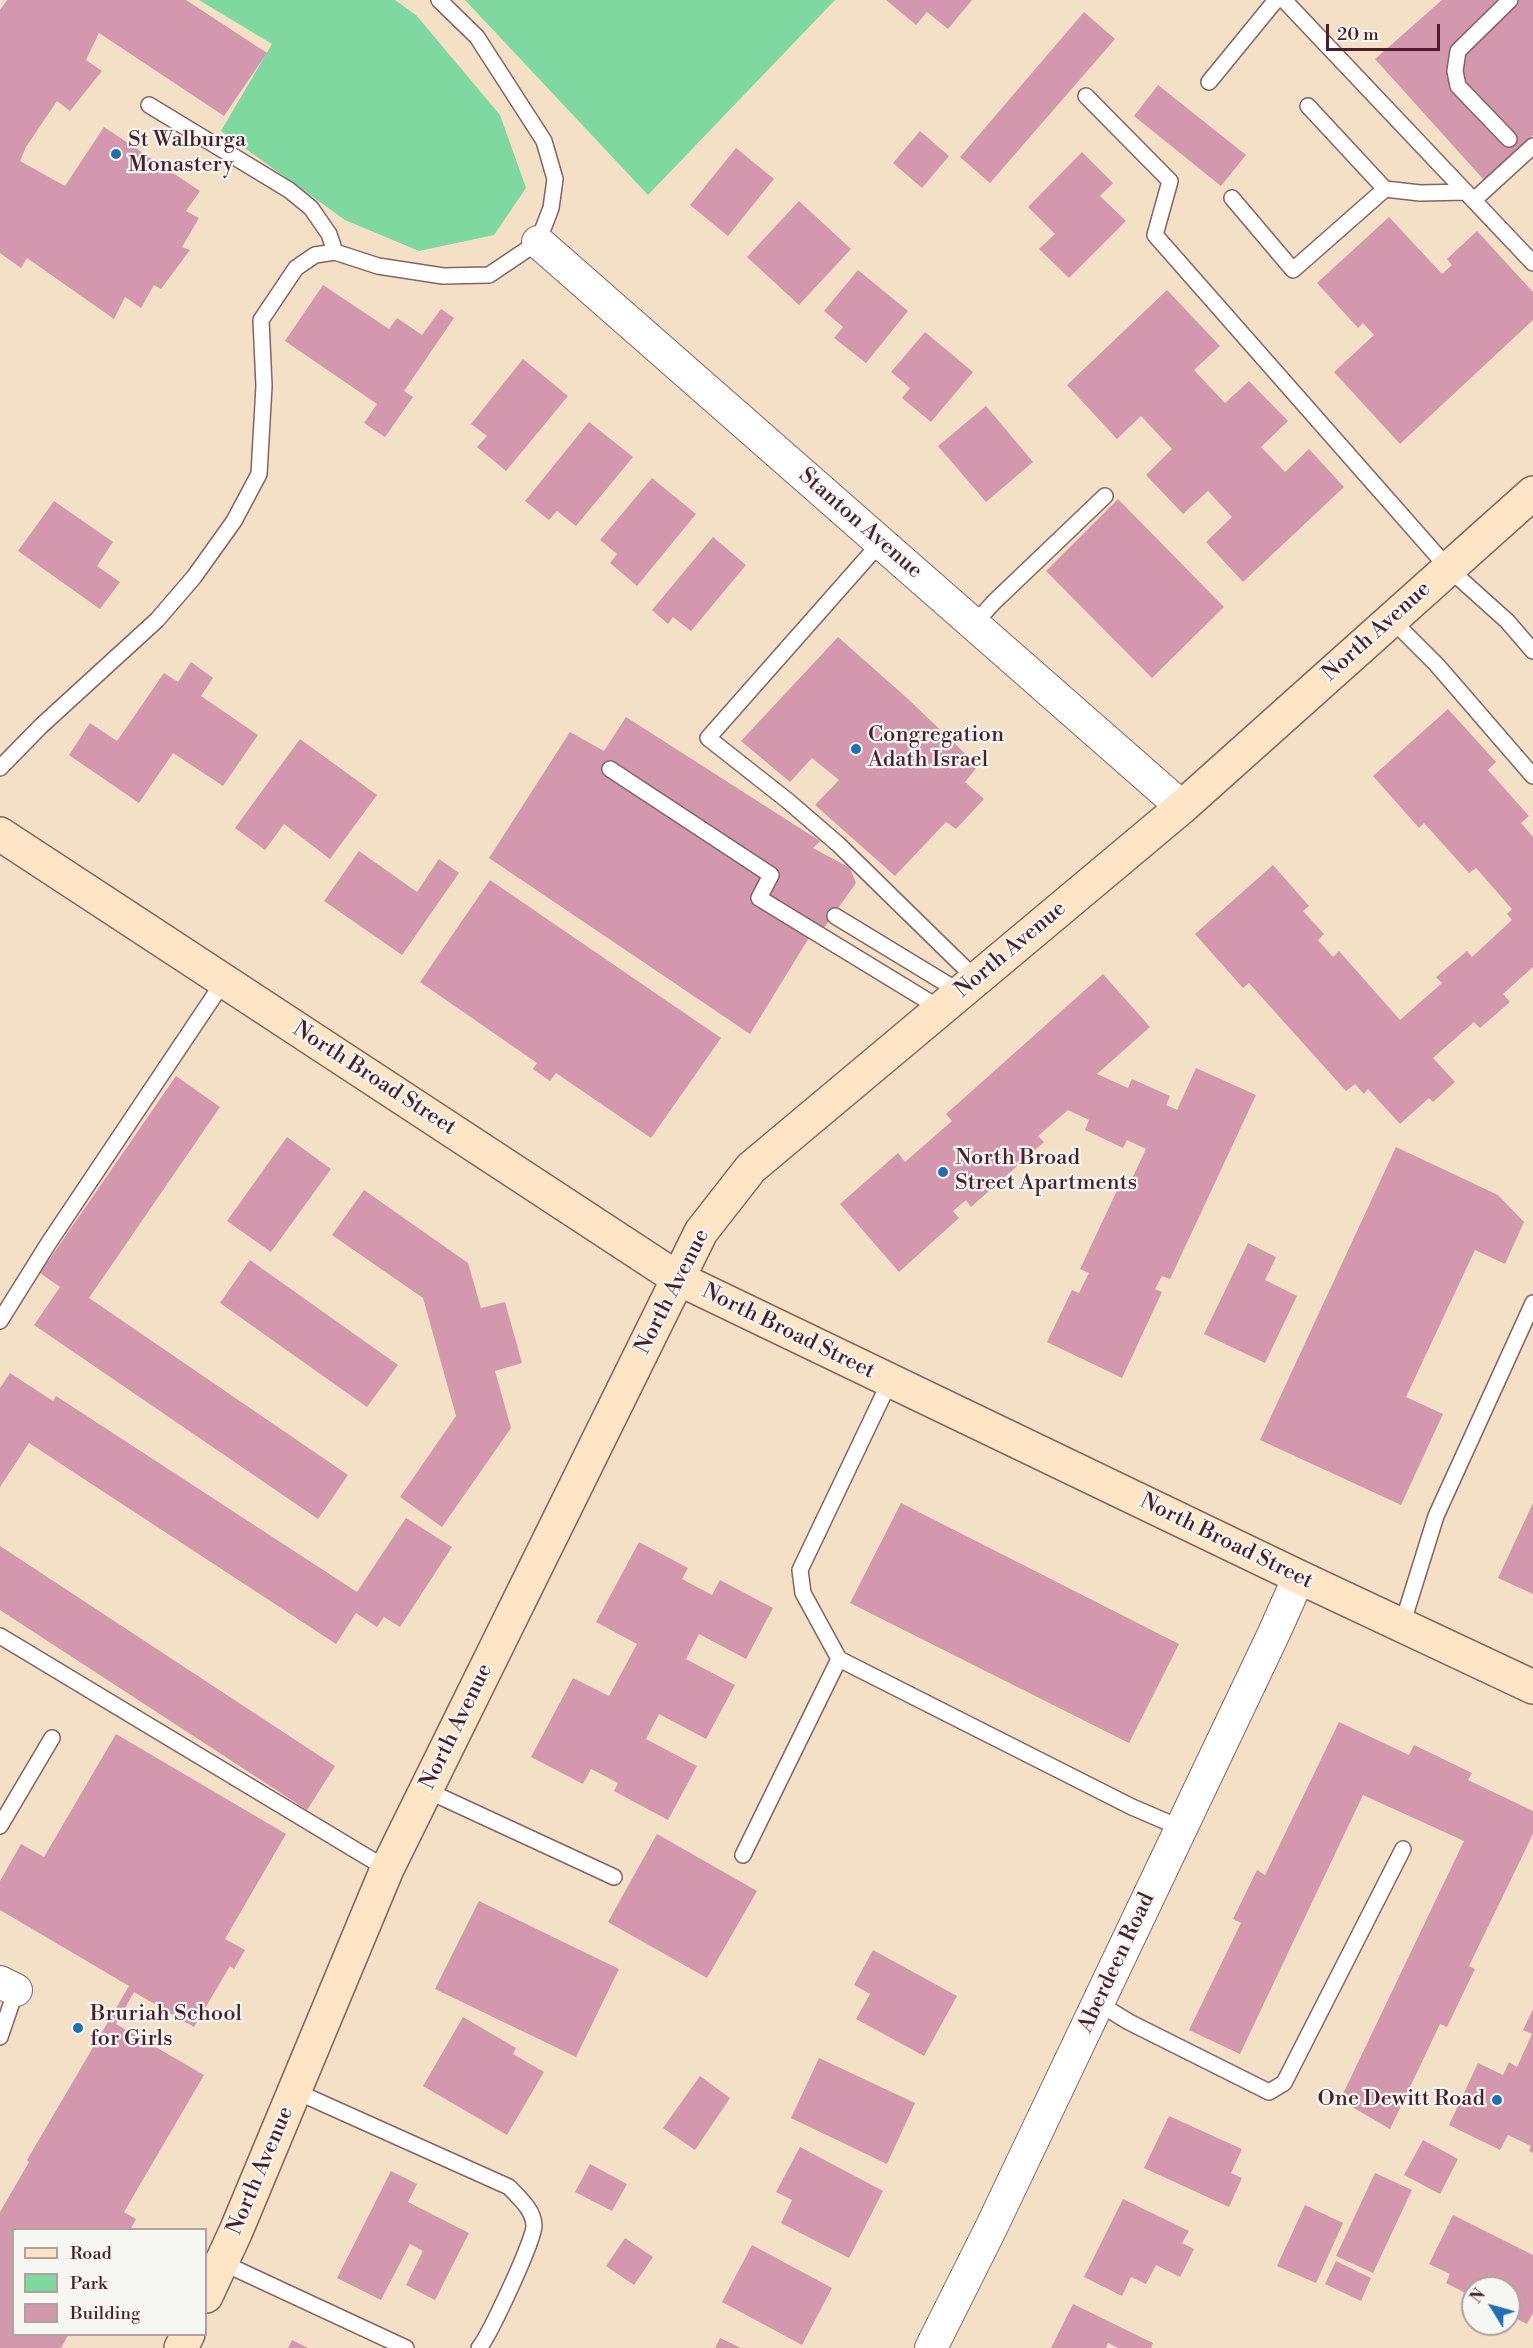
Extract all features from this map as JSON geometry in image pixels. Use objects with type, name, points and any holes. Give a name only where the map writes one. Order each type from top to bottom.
[{"type":"main road","name":"North Avenue","points":[[207,2294],[295,2091],[387,1869],[701,1232],[751,1168],[1182,807],[1389,618],[1533,493]]},
{"type":"main road","name":"North Broad Street","points":[[4,844],[224,981],[677,1278],[1533,1687]]},
{"type":"street","name":"Stanton Avenue","points":[[538,242],[1182,807]]},
{"type":"street","name":"Aberdeen Road","points":[[931,2348],[991,2228],[1299,1577]]},
{"type":"lane","points":[[0,768],[41,726],[157,620],[194,577],[234,521],[259,474],[264,386],[261,320],[296,268],[315,255],[334,252],[378,266],[443,276],[489,275],[538,242],[551,208],[555,180],[544,141],[477,37],[439,0]]},
{"type":"lane","points":[[1209,82],[1276,0]]},
{"type":"lane","points":[[1284,0],[1533,263]]},
{"type":"lane","points":[[1509,139],[1458,86],[1455,71],[1458,51],[1510,0]]},
{"type":"lane","points":[[1086,96],[1170,181],[1155,236],[1449,568],[1507,621],[1533,651]]},
{"type":"lane","points":[[149,105],[289,190],[311,208],[328,234],[334,252]]},
{"type":"lane","points":[[1308,106],[1385,189],[1470,196],[1533,146]]},
{"type":"lane","points":[[1232,198],[1293,270],[1385,189]]},
{"type":"lane","points":[[974,624],[1104,496]]},
{"type":"lane","points":[[881,542],[708,738],[839,845],[959,994]]},
{"type":"lane","points":[[1389,618],[1437,665],[1533,776]]},
{"type":"lane","points":[[610,769],[771,875],[759,898],[959,994]]},
{"type":"lane","points":[[835,916],[959,994]]},
{"type":"lane","points":[[0,1321],[48,1244],[224,981]]},
{"type":"lane","points":[[1402,1625],[1436,1516],[1533,1303]]},
{"type":"lane","points":[[890,1380],[800,1570],[804,1593],[839,1659],[1132,1807],[1181,1828]]},
{"type":"lane","points":[[0,1636],[387,1869]]},
{"type":"lane","points":[[743,1855],[839,1659]]},
{"type":"lane","points":[[0,1826],[52,1738]]},
{"type":"lane","points":[[426,1790],[614,1877]]},
{"type":"lane","points":[[1098,2003],[1130,2022],[1269,2092],[1284,2083],[1403,1849]]},
{"type":"lane","points":[[0,2037],[8,1986]]},
{"type":"lane","points":[[295,2091],[509,2187],[527,2206],[534,2225],[530,2247],[479,2348]]},
{"type":"lane","points":[[222,2262],[406,2348]]},
{"type":"green space","points":[[199,0],[395,0],[416,15],[500,115],[526,188],[494,235],[419,251],[345,220],[221,131],[272,44]]},
{"type":"green space","points":[[465,0],[835,0],[648,195]]},
{"type":"building","name":"St Walburga Monastery","points":[[7,0],[186,0],[267,53],[224,116],[99,33],[86,60],[102,71],[70,111],[57,101],[26,147],[20,161],[65,186],[104,127],[200,191],[186,211],[199,218],[182,247],[190,250],[161,289],[154,285],[141,308],[125,297],[114,319],[27,258],[21,268],[0,253],[0,10]]},
{"type":"building","points":[[886,0],[972,0],[948,29],[927,12],[916,25]]},
{"type":"building","points":[[1442,0],[1533,0],[1533,135],[1484,180],[1375,59]]},
{"type":"building","points":[[1084,12],[1115,39],[990,183],[960,157]]},
{"type":"building","points":[[1158,85],[1246,155],[1221,186],[1134,116]]},
{"type":"building","points":[[920,131],[949,156],[922,188],[893,163]]},
{"type":"building","points":[[736,148],[774,179],[728,236],[690,205]]},
{"type":"building","points":[[1082,152],[1113,183],[1100,196],[1126,221],[1069,278],[1039,249],[1055,234],[1028,207]]},
{"type":"building","points":[[799,201],[851,249],[799,305],[747,257]]},
{"type":"building","points":[[1389,217],[1442,274],[1452,265],[1447,259],[1477,231],[1533,292],[1533,320],[1400,444],[1334,372],[1374,335],[1363,323],[1358,328],[1317,283]]},
{"type":"building","points":[[858,270],[908,311],[866,363],[834,338],[843,327],[824,311]]},
{"type":"building","points":[[323,285],[389,329],[397,318],[422,335],[441,309],[454,318],[404,391],[413,397],[385,437],[364,423],[377,404],[285,341]]},
{"type":"building","points":[[1167,290],[1220,346],[1194,370],[1225,403],[1249,381],[1288,421],[1261,447],[1285,472],[1309,449],[1344,487],[1243,582],[1206,542],[1232,517],[1208,491],[1183,514],[1146,475],[1172,449],[1141,416],[1117,439],[1067,385]]},
{"type":"building","points":[[925,332],[973,372],[931,422],[902,398],[910,388],[891,372]]},
{"type":"building","points":[[523,359],[568,396],[506,471],[477,447],[487,436],[471,424]]},
{"type":"building","points":[[986,406],[1033,462],[986,502],[938,446]]},
{"type":"building","points":[[589,422],[633,457],[576,526],[557,511],[549,520],[525,501]]},
{"type":"building","points":[[652,478],[696,514],[637,586],[610,563],[617,554],[600,540]]},
{"type":"building","points":[[1118,499],[1224,607],[1152,678],[1046,571]]},
{"type":"building","points":[[54,501],[113,542],[97,566],[120,582],[100,609],[18,551]]},
{"type":"building","points":[[713,537],[746,565],[691,631],[673,617],[668,624],[652,610]]},
{"type":"building","name":"Congregation Adath Israel","points":[[838,637],[907,698],[978,766],[965,782],[984,799],[956,829],[946,822],[895,876],[815,805],[839,780],[812,758],[790,782],[741,741]]},
{"type":"building","points":[[191,662],[213,678],[201,696],[258,735],[223,786],[173,753],[139,803],[69,755],[90,723],[117,741],[164,673],[178,682]]},
{"type":"building","points":[[1448,709],[1496,762],[1488,770],[1529,816],[1521,823],[1533,837],[1533,967],[1503,994],[1510,1002],[1480,1028],[1474,1022],[1433,1058],[1455,1082],[1433,1102],[1429,1098],[1400,1124],[1368,1089],[1364,1094],[1355,1084],[1346,1091],[1249,983],[1243,988],[1195,934],[1273,865],[1309,906],[1303,911],[1324,934],[1318,940],[1333,957],[1339,951],[1400,1020],[1442,983],[1436,977],[1467,951],[1472,957],[1512,920],[1507,914],[1512,909],[1476,868],[1469,873],[1424,823],[1419,828],[1373,776]]},
{"type":"building","points":[[626,717],[820,841],[813,848],[850,868],[856,883],[819,935],[810,936],[750,1034],[489,858],[570,732],[604,751]]},
{"type":"building","points":[[300,739],[377,795],[330,859],[284,824],[265,850],[235,828]]},
{"type":"building","points":[[359,851],[417,892],[439,859],[459,873],[402,955],[324,901]]},
{"type":"building","points":[[490,880],[721,1038],[651,1138],[556,1073],[550,1081],[533,1069],[537,1063],[420,982]]},
{"type":"building","name":"North Broad Street Apartments","points":[[1103,974],[1150,1027],[1097,1074],[1128,1088],[1132,1079],[1170,1096],[1166,1105],[1177,1110],[1196,1068],[1256,1095],[1170,1279],[1162,1276],[1155,1289],[1162,1292],[1122,1378],[1047,1342],[1072,1290],[1079,1293],[1089,1273],[1080,1269],[1121,1182],[1129,1185],[1146,1149],[1127,1140],[1123,1148],[1085,1130],[1089,1120],[1068,1110],[1038,1136],[1044,1142],[971,1207],[966,1200],[953,1211],[959,1218],[899,1272],[840,1204],[898,1153],[905,1162],[952,1121],[946,1114]]},
{"type":"building","points":[[176,1076],[220,1107],[89,1298],[348,1475],[318,1519],[34,1325],[60,1287],[40,1273]]},
{"type":"building","points":[[287,1137],[331,1169],[271,1252],[227,1221]]},
{"type":"building","points":[[1396,1147],[1498,1195],[1524,1222],[1505,1264],[1475,1250],[1406,1397],[1443,1414],[1401,1505],[1260,1440]]},
{"type":"building","points":[[364,1190],[468,1263],[481,1308],[505,1302],[522,1363],[495,1371],[511,1428],[442,1527],[400,1497],[456,1416],[423,1298],[332,1235]]},
{"type":"building","points":[[1248,1243],[1276,1257],[1265,1280],[1297,1296],[1265,1363],[1204,1334]]},
{"type":"building","points":[[250,1260],[398,1365],[367,1407],[220,1303]]},
{"type":"building","points":[[10,1373],[53,1401],[56,1396],[357,1592],[406,1518],[452,1547],[400,1627],[384,1617],[377,1627],[356,1613],[336,1644],[29,1443],[0,1487],[0,1388]]},
{"type":"building","points":[[901,1503],[1179,1644],[1129,1743],[850,1603]]},
{"type":"building","points":[[1533,1503],[1533,1594],[1498,1578]]},
{"type":"building","points":[[639,1542],[688,1568],[682,1579],[712,1595],[720,1580],[773,1608],[746,1659],[699,1634],[686,1659],[735,1685],[706,1739],[659,1714],[646,1739],[697,1766],[668,1820],[614,1791],[618,1783],[591,1769],[583,1784],[531,1757],[573,1678],[609,1696],[637,1644],[596,1622]]},
{"type":"building","points":[[0,1546],[335,1766],[307,1810],[0,1610]]},
{"type":"building","points":[[1339,1722],[1409,1755],[1414,1745],[1472,1773],[1468,1780],[1533,1811],[1533,1834],[1469,1966],[1475,1969],[1447,2027],[1440,2024],[1390,2129],[1340,2100],[1464,1841],[1363,1795],[1240,2054],[1189,2030],[1241,1923],[1233,1919],[1257,1870],[1265,1875]]},
{"type":"building","points":[[116,1734],[286,1834],[225,1939],[245,1950],[234,1969],[230,1966],[194,2027],[134,1992],[116,2024],[204,2075],[124,2212],[136,2219],[131,2228],[12,2228],[12,2336],[68,2336],[61,2348],[0,2348],[0,2212],[29,2162],[27,2160],[129,1986],[0,1910],[0,1881],[21,1844],[44,1857]]},
{"type":"building","points":[[657,1834],[757,1891],[707,1978],[608,1922]]},
{"type":"building","points":[[479,1901],[619,1969],[576,2057],[435,1989]]},
{"type":"building","points":[[873,1950],[957,1996],[924,2056],[856,2019],[870,1994],[854,1985]]},
{"type":"building","name":"One Dewitt Road","points":[[1533,2009],[1533,2153],[1529,2151],[1531,2146],[1508,2135],[1500,2150],[1449,2125],[1478,2063],[1503,2075],[1509,2062],[1517,2067],[1532,2034],[1523,2030]]},
{"type":"building","points":[[463,2017],[516,2048],[513,2054],[544,2072],[507,2135],[423,2086]]},
{"type":"building","points":[[819,2058],[915,2103],[887,2164],[791,2118]]},
{"type":"building","points":[[700,2076],[730,2098],[695,2150],[663,2128]]},
{"type":"building","points":[[1169,2116],[1242,2149],[1231,2173],[1242,2178],[1229,2207],[1144,2168]]},
{"type":"building","points":[[1423,2140],[1458,2159],[1440,2194],[1404,2175]]},
{"type":"building","points":[[800,2147],[883,2191],[849,2258],[781,2223],[792,2200],[776,2192]]},
{"type":"building","points":[[590,2164],[627,2184],[612,2211],[575,2192]]},
{"type":"building","points":[[391,2171],[417,2184],[408,2202],[469,2233],[435,2300],[406,2285],[423,2251],[410,2244],[381,2300],[337,2278]]},
{"type":"building","points":[[1375,2173],[1412,2190],[1373,2273],[1336,2256]]},
{"type":"building","points":[[1123,2199],[1189,2231],[1182,2243],[1194,2249],[1180,2277],[1156,2265],[1146,2284],[1131,2277],[1122,2296],[1084,2277]]},
{"type":"building","points":[[1305,2205],[1343,2223],[1316,2283],[1277,2266]]},
{"type":"building","points":[[1453,2215],[1533,2255],[1533,2313],[1527,2324],[1521,2321],[1521,2276],[1461,2276],[1461,2291],[1446,2283],[1450,2274],[1429,2264]]},
{"type":"building","points":[[625,2238],[653,2257],[634,2285],[606,2266]]},
{"type":"building","points":[[752,2245],[832,2288],[802,2345],[722,2302]]},
{"type":"building","points":[[1336,2261],[1371,2278],[1361,2301],[1325,2284]]},
{"type":"building","points":[[1073,2304],[1153,2343],[1151,2348],[1118,2348],[1108,2343],[1106,2348],[1051,2348]]},
{"type":"building","points":[[720,2338],[741,2348],[715,2348]]},
{"type":"building","points":[[292,2340],[308,2348],[288,2348]]},
{"type":"place","name":"St Walburga Monastery","points":[[116,154]]},
{"type":"place","name":"Congregation Adath Israel","points":[[856,749]]},
{"type":"place","name":"North Broad Street Apartments","points":[[943,1172]]},
{"type":"place","name":"Bruriah School for Girls","points":[[78,2028]]},
{"type":"place","name":"One Dewitt Road","points":[[1497,2100]]}]
